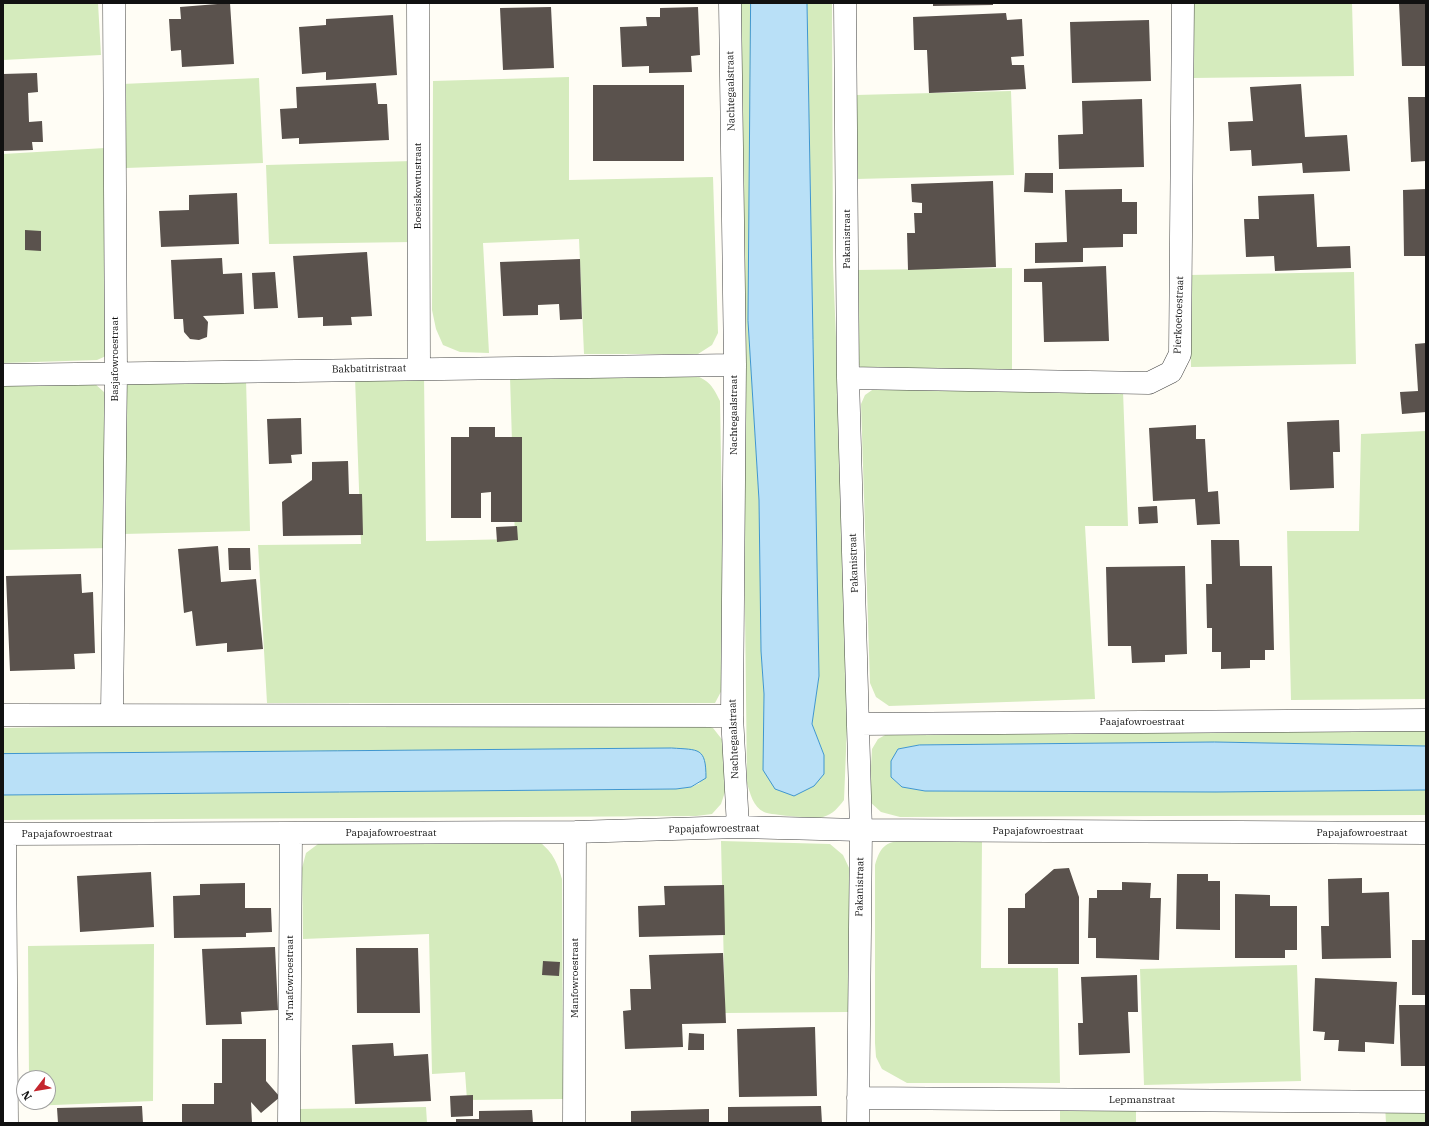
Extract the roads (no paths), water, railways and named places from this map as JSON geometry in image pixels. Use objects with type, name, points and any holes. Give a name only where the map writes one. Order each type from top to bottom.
[{"type":"street","name":"Basjafowroestraat","points":[[112,714],[116,373],[114,3]]},
{"type":"street","name":"Boesiskowtustraat","points":[[418,3],[419,369]]},
{"type":"street","name":"Nachtegaalstraat","points":[[730,3],[734,365],[732,716],[738,827]]},
{"type":"street","name":"Pakanistraat","points":[[845,3],[848,378],[861,830],[858,1123]]},
{"type":"street","name":"Pierkoetoestraat","points":[[848,378],[1149,382],[1171,372],[1180,354],[1183,3]]},
{"type":"street","name":"Bakbatitristraat","points":[[3,375],[734,365]]},
{"type":"street","points":[[3,714],[732,716]]},
{"type":"street","name":"Paajafowroestraat","points":[[859,724],[1426,720]]},
{"type":"street","name":"Papajafowroestraat","points":[[4,834],[575,832],[738,827],[861,830],[1426,833]]},
{"type":"street","name":"Manfowroestraat","points":[[574,1123],[575,832]]},
{"type":"street","points":[[4,834],[7,1123]]},
{"type":"street","name":"M'mafowroestraat","points":[[289,1123],[291,834]]},
{"type":"street","name":"Lepmanstraat","points":[[858,1098],[1426,1102]]},
{"type":"water","points":[[751,3],[807,3],[819,676],[812,724],[824,755],[824,774],[814,786],[794,796],[775,789],[763,770],[764,694],[761,651],[759,500],[748,321]]},
{"type":"water","points":[[1215,742],[1426,746],[1426,790],[1216,792],[925,791],[902,787],[891,777],[891,761],[898,749],[919,745]]},
{"type":"water","points":[[689,749],[699,752],[702,755],[706,768],[706,778],[691,787],[676,789],[3,795],[3,754]]}]
